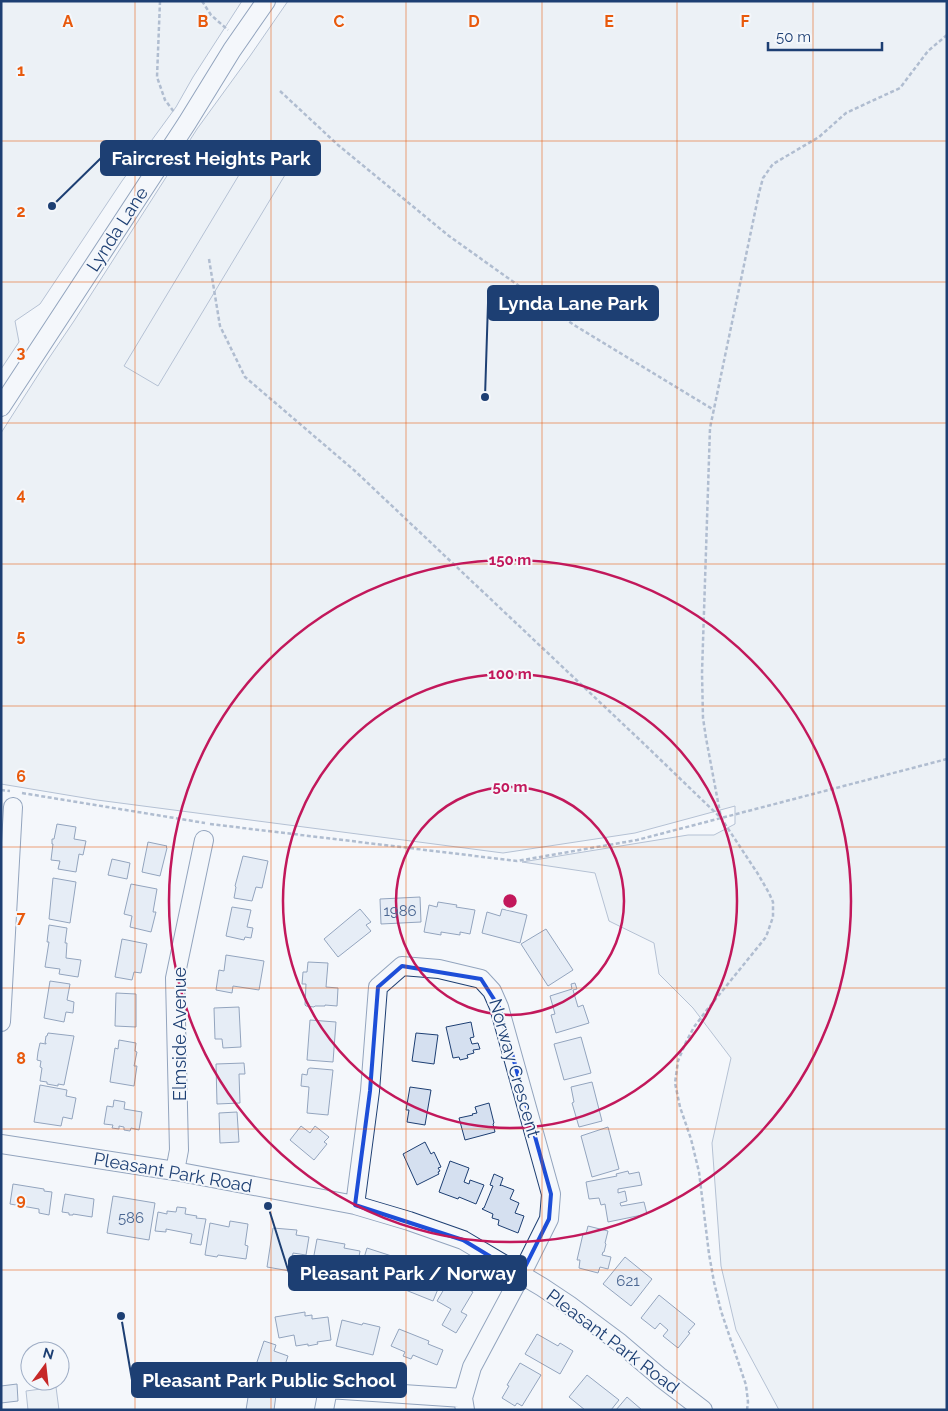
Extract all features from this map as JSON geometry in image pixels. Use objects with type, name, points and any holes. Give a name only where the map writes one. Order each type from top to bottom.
[{"type":"street","name":"Lynda Lane","points":[[1,407],[266,1]]},
{"type":"street","points":[[1,1022],[12,807]]},
{"type":"street","name":"Elmside Avenue","points":[[175,1171],[179,1150],[175,978],[204,840]]},
{"type":"street","name":"Norway Crescent","points":[[354,1205],[370,1091],[378,987],[402,966],[439,969],[482,978],[492,991],[499,1007],[551,1194],[549,1219],[521,1275]]},
{"type":"street","name":"Pleasant Park Road","points":[[1,1144],[175,1171],[354,1205],[409,1221],[463,1240],[542,1287],[620,1343],[703,1410]]},
{"type":"street","points":[[324,1410],[328,1388],[464,1404],[472,1367],[521,1275]]},
{"type":"path","points":[[160,1],[158,80],[162,96],[169,107],[187,123]]},
{"type":"path","points":[[202,1],[210,15],[240,39]]},
{"type":"path","points":[[721,818],[705,732],[702,673],[708,438],[759,193],[766,172],[776,161],[819,137],[846,112],[900,88],[928,51],[947,35]]},
{"type":"path","points":[[280,91],[338,144],[449,236],[574,325],[714,410]]},
{"type":"path","points":[[209,259],[220,326],[245,377],[355,471],[721,818],[769,893],[772,902],[772,922],[766,937],[694,1027],[678,1061],[675,1082],[680,1107],[692,1139],[699,1172],[709,1254],[720,1311],[746,1385],[747,1410]]},
{"type":"path","points":[[1,790],[211,824],[517,861],[637,840],[947,759]]},
{"type":"highlighted area","points":[[402,966],[481,979],[499,1007],[551,1194],[549,1219],[521,1275],[463,1240],[355,1205],[370,1091],[378,987]]},
{"type":"shaded area","points":[[1,1],[242,1],[176,107],[122,181],[40,304],[15,321],[19,342],[1,369]]},
{"type":"shaded area","points":[[288,1],[947,1],[947,1410],[779,1410],[736,1330],[721,1266],[712,1143],[731,1058],[693,1008],[659,974],[654,943],[609,921],[595,873],[522,862],[688,835],[714,835],[735,824],[735,806],[635,833],[503,853],[97,800],[1,784],[1,433],[197,129]]},
{"type":"shaded area","points":[[257,145],[291,165],[158,386],[124,366]]},
{"type":"shaded area","points":[[26,1391],[57,1391],[59,1410],[28,1410]]},
{"type":"building","points":[[57,824],[76,827],[74,839],[86,841],[83,855],[79,854],[76,872],[58,869],[60,861],[51,860],[52,839],[54,839]]},
{"type":"building","points":[[148,842],[167,846],[160,876],[142,872]]},
{"type":"building","points":[[243,856],[268,861],[262,888],[256,887],[252,901],[234,898],[235,886]]},
{"type":"building","points":[[112,859],[130,863],[127,879],[108,875]]},
{"type":"building","points":[[53,878],[76,882],[70,923],[49,919]]},
{"type":"building","points":[[131,884],[157,889],[153,912],[156,912],[151,932],[130,927],[132,916],[124,914]]},
{"type":"building","points":[[420,897],[421,922],[381,924],[380,899]]},
{"type":"building","points":[[438,902],[475,910],[470,934],[460,932],[460,935],[441,932],[441,935],[424,932],[429,905],[437,907]]},
{"type":"building","points":[[232,907],[251,910],[247,927],[253,928],[251,938],[245,937],[244,940],[226,936]]},
{"type":"building","points":[[360,909],[371,922],[366,925],[371,931],[338,957],[324,939]]},
{"type":"building","points":[[502,909],[527,915],[520,943],[482,933],[487,912],[500,916]]},
{"type":"building","points":[[49,925],[67,928],[66,958],[81,960],[78,977],[59,974],[60,969],[45,967],[49,942],[47,942]]},
{"type":"building","points":[[546,929],[573,970],[548,986],[521,944]]},
{"type":"building","points":[[122,939],[147,944],[141,973],[134,972],[132,980],[115,977]]},
{"type":"building","points":[[226,955],[264,961],[259,990],[233,986],[232,993],[216,990],[219,970],[224,971]]},
{"type":"building","points":[[308,962],[328,963],[326,987],[338,988],[337,1006],[325,1005],[314,1007],[305,1005],[306,984],[302,984],[303,972],[307,972]]},
{"type":"building","points":[[50,981],[70,984],[67,1000],[74,1002],[73,1013],[66,1012],[64,1022],[44,1018]]},
{"type":"building","points":[[575,983],[577,989],[573,990],[578,1007],[583,1005],[589,1023],[556,1033],[551,1015],[555,1014],[550,996],[572,989],[571,984]]},
{"type":"building","points":[[116,993],[136,994],[136,1027],[115,1026]]},
{"type":"building","points":[[239,1007],[241,1047],[223,1048],[222,1039],[215,1039],[214,1008]]},
{"type":"building","points":[[310,1020],[336,1022],[333,1062],[307,1060]]},
{"type":"building","points":[[471,1022],[474,1037],[470,1038],[472,1044],[478,1043],[480,1049],[473,1050],[474,1053],[467,1055],[468,1058],[460,1060],[459,1057],[453,1058],[446,1027]]},
{"type":"building","points":[[48,1033],[74,1036],[64,1085],[58,1084],[58,1086],[40,1081],[42,1068],[40,1067],[41,1061],[37,1060],[38,1052],[40,1043],[46,1044]]},
{"type":"building","points":[[416,1033],[438,1035],[434,1064],[412,1061]]},
{"type":"building","points":[[581,1037],[591,1073],[564,1080],[554,1044]]},
{"type":"building","points":[[119,1040],[136,1043],[135,1051],[137,1052],[134,1066],[137,1066],[134,1086],[110,1082],[115,1048],[118,1049]]},
{"type":"building","points":[[244,1063],[245,1074],[239,1074],[240,1103],[217,1104],[216,1064]]},
{"type":"building","points":[[310,1068],[333,1070],[328,1115],[307,1113],[309,1087],[301,1086],[302,1074],[307,1075]]},
{"type":"building","points":[[592,1082],[602,1121],[579,1127],[572,1103],[574,1102],[571,1087]]},
{"type":"building","points":[[40,1085],[67,1090],[66,1096],[76,1098],[72,1119],[63,1117],[61,1126],[34,1122]]},
{"type":"building","points":[[410,1087],[431,1090],[425,1125],[407,1122],[409,1110],[406,1110]]},
{"type":"building","points":[[114,1100],[125,1102],[124,1109],[142,1112],[139,1130],[131,1128],[130,1131],[124,1130],[124,1127],[119,1126],[119,1129],[112,1128],[113,1125],[104,1124],[107,1106],[113,1107]]},
{"type":"building","points":[[489,1103],[495,1132],[465,1140],[459,1118],[477,1113],[475,1107]]},
{"type":"building","points":[[237,1112],[239,1142],[220,1143],[219,1113]]},
{"type":"building","points":[[301,1126],[310,1133],[315,1126],[329,1137],[324,1142],[327,1144],[314,1160],[290,1140]]},
{"type":"building","points":[[608,1127],[619,1169],[592,1177],[581,1136]]},
{"type":"building","points":[[425,1142],[431,1154],[434,1152],[441,1167],[438,1168],[439,1174],[417,1185],[403,1154]]},
{"type":"building","points":[[450,1161],[469,1168],[464,1182],[469,1184],[470,1180],[484,1185],[476,1204],[439,1192]]},
{"type":"building","points":[[628,1171],[629,1174],[639,1172],[642,1185],[618,1189],[618,1193],[625,1191],[627,1201],[620,1203],[621,1206],[644,1202],[647,1214],[608,1222],[605,1204],[601,1205],[599,1198],[589,1199],[586,1182],[617,1176],[616,1174]]},
{"type":"building","points":[[494,1174],[503,1178],[500,1186],[514,1190],[510,1199],[519,1203],[515,1213],[524,1216],[518,1233],[498,1225],[499,1220],[492,1218],[493,1214],[482,1209],[493,1186],[490,1185]]},
{"type":"building","points":[[13,1184],[52,1192],[49,1215],[39,1213],[39,1209],[10,1204]]},
{"type":"building","points":[[65,1194],[94,1199],[92,1217],[69,1215],[69,1213],[62,1212]]},
{"type":"building","points":[[113,1196],[155,1203],[149,1240],[107,1233]]},
{"type":"building","points":[[177,1207],[186,1208],[185,1214],[206,1219],[201,1245],[190,1243],[192,1234],[166,1229],[166,1232],[155,1231],[158,1212],[167,1214],[167,1211],[176,1212]]},
{"type":"building","points":[[230,1221],[248,1224],[245,1245],[248,1246],[246,1259],[205,1255],[210,1223],[229,1227]]},
{"type":"building","points":[[588,1226],[608,1231],[602,1255],[611,1257],[608,1269],[600,1267],[598,1273],[579,1268],[580,1260],[577,1260],[583,1234],[586,1234]]},
{"type":"building","points":[[273,1228],[297,1230],[296,1235],[309,1237],[306,1255],[293,1253],[290,1271],[267,1267]]},
{"type":"building","points":[[317,1239],[345,1244],[344,1248],[360,1251],[356,1273],[343,1271],[342,1277],[331,1275],[332,1269],[312,1266]]},
{"type":"building","points":[[367,1248],[404,1260],[396,1282],[360,1271]]},
{"type":"building","points":[[625,1257],[652,1279],[631,1306],[603,1284]]},
{"type":"building","points":[[409,1260],[430,1269],[429,1272],[443,1277],[433,1301],[398,1287]]},
{"type":"building","points":[[450,1279],[473,1292],[461,1312],[467,1315],[456,1333],[442,1325],[451,1309],[437,1301]]},
{"type":"building","points":[[659,1295],[695,1324],[678,1348],[663,1336],[668,1330],[660,1323],[655,1329],[641,1318]]},
{"type":"building","points":[[305,1312],[305,1316],[312,1315],[312,1319],[328,1317],[331,1340],[317,1342],[318,1344],[308,1346],[308,1344],[296,1346],[294,1335],[279,1338],[275,1317]]},
{"type":"building","points":[[342,1320],[380,1327],[373,1355],[336,1346]]},
{"type":"building","points":[[399,1329],[429,1341],[428,1344],[443,1350],[437,1365],[413,1355],[411,1359],[403,1356],[405,1352],[391,1346]]},
{"type":"building","points":[[537,1334],[558,1346],[560,1343],[573,1351],[560,1374],[525,1354]]},
{"type":"building","points":[[264,1341],[276,1345],[274,1351],[288,1356],[277,1389],[251,1380]]},
{"type":"building","points":[[520,1363],[541,1375],[522,1406],[517,1403],[515,1406],[502,1398]]},
{"type":"building","points":[[587,1375],[619,1400],[611,1410],[585,1410],[569,1397]]},
{"type":"building","points":[[17,1384],[18,1401],[1,1403],[1,1386]]},
{"type":"building","points":[[249,1391],[276,1395],[274,1410],[246,1410]]},
{"type":"building","points":[[627,1397],[642,1410],[616,1410]]},
{"type":"place","name":"Faircrest Heights Park","points":[[52,206]]},
{"type":"place","name":"Lynda Lane Park","points":[[485,397]]},
{"type":"place","name":"Pleasant Park / Norway","points":[[268,1206]]},
{"type":"place","name":"Pleasant Park Public School","points":[[121,1316]]}]
